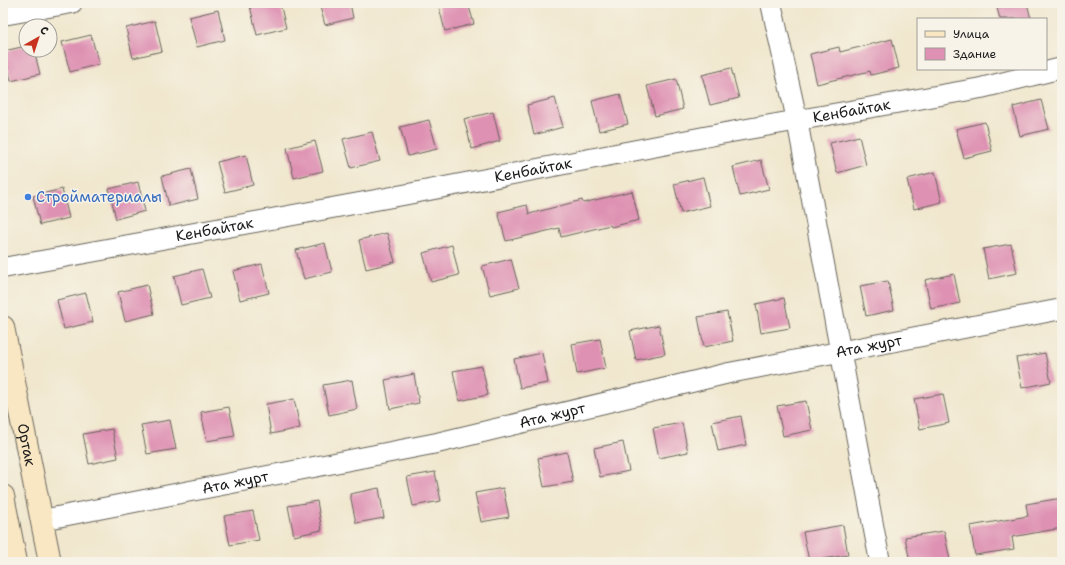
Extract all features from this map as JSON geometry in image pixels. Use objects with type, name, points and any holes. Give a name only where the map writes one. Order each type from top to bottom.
[{"type":"street","points":[[3,15],[72,3]]},
{"type":"street","points":[[771,3],[797,120],[839,351],[880,562]]},
{"type":"street","name":"Кенбайтак","points":[[3,268],[797,120],[981,88],[1062,68]]},
{"type":"street","name":"Ата журт","points":[[42,520],[437,443],[730,373],[1062,309]]},
{"type":"street","name":"Ортак","points":[[3,327],[50,562]]},
{"type":"street","points":[[3,496],[6,527],[16,562]]},
{"type":"building","points":[[261,3],[280,3],[286,28],[257,35],[250,6]]},
{"type":"building","points":[[319,3],[350,3],[353,18],[325,25]]},
{"type":"building","points":[[438,3],[468,3],[474,24],[445,31]]},
{"type":"building","points":[[1016,3],[1027,3],[1031,18],[1000,18],[997,8]]},
{"type":"building","points":[[218,10],[225,40],[197,47],[189,17]]},
{"type":"building","points":[[155,21],[162,51],[133,58],[126,28]]},
{"type":"building","points":[[91,35],[99,64],[70,72],[62,42]]},
{"type":"building","points":[[892,39],[899,68],[871,75],[870,71],[817,84],[810,54],[839,47],[840,52]]},
{"type":"building","points":[[18,48],[18,58],[36,58],[40,74],[11,81],[4,51]]},
{"type":"building","points":[[731,68],[739,98],[710,105],[702,75]]},
{"type":"building","points":[[676,79],[683,109],[655,116],[647,86]]},
{"type":"building","points":[[620,94],[628,124],[599,131],[592,101]]},
{"type":"building","points":[[555,98],[563,127],[534,135],[527,105]]},
{"type":"building","points":[[1041,100],[1049,129],[1020,136],[1013,107]]},
{"type":"building","points":[[493,112],[500,141],[472,149],[464,119]]},
{"type":"building","points":[[429,120],[437,149],[408,156],[400,127]]},
{"type":"building","points":[[985,122],[992,151],[964,158],[956,129]]},
{"type":"building","points":[[372,132],[380,161],[351,168],[343,139]]},
{"type":"building","points":[[859,136],[866,165],[837,173],[830,143]]},
{"type":"building","points":[[315,141],[323,171],[294,178],[287,148]]},
{"type":"building","points":[[246,155],[253,185],[225,192],[217,162]]},
{"type":"building","points":[[761,160],[769,189],[740,196],[733,167]]},
{"type":"building","points":[[191,169],[198,199],[169,206],[162,176]]},
{"type":"building","points":[[935,172],[942,202],[914,209],[907,179]]},
{"type":"building","points":[[703,177],[710,206],[681,213],[674,184]]},
{"type":"building","points":[[138,182],[145,211],[116,219],[109,189]]},
{"type":"building","points":[[62,189],[69,218],[40,225],[33,196]]},
{"type":"building","points":[[632,191],[639,220],[611,227],[610,225],[561,237],[559,228],[506,241],[498,212],[527,205],[529,214],[582,200],[583,203]]},
{"type":"building","points":[[387,233],[395,262],[366,269],[359,240]]},
{"type":"building","points":[[325,243],[332,272],[304,279],[296,250]]},
{"type":"building","points":[[1011,244],[1017,273],[989,279],[983,249]]},
{"type":"building","points":[[452,245],[459,275],[431,282],[423,253]]},
{"type":"building","points":[[511,259],[519,288],[490,295],[482,266]]},
{"type":"building","points":[[262,264],[269,293],[240,300],[233,271]]},
{"type":"building","points":[[202,269],[210,298],[181,305],[174,276]]},
{"type":"building","points":[[954,274],[960,303],[931,309],[925,280]]},
{"type":"building","points":[[888,281],[894,310],[866,316],[860,286]]},
{"type":"building","points":[[147,285],[154,314],[125,321],[118,292]]},
{"type":"building","points":[[86,293],[93,322],[64,329],[57,300]]},
{"type":"building","points":[[784,298],[790,328],[761,333],[756,304]]},
{"type":"building","points":[[727,312],[733,341],[704,347],[698,317]]},
{"type":"building","points":[[659,325],[665,354],[636,360],[630,331]]},
{"type":"building","points":[[600,339],[606,368],[577,374],[572,344]]},
{"type":"building","points":[[542,353],[548,383],[520,388],[514,359]]},
{"type":"building","points":[[1045,353],[1051,382],[1022,388],[1016,358]]},
{"type":"building","points":[[482,366],[488,395],[459,401],[453,371]]},
{"type":"building","points":[[414,374],[419,403],[390,409],[385,380]]},
{"type":"building","points":[[352,380],[357,409],[329,415],[323,385]]},
{"type":"building","points":[[943,394],[949,423],[920,429],[914,399]]},
{"type":"building","points":[[294,399],[300,428],[271,434],[266,404]]},
{"type":"building","points":[[806,401],[812,430],[783,436],[777,406]]},
{"type":"building","points":[[229,407],[235,436],[207,441],[201,412]]},
{"type":"building","points":[[741,416],[746,445],[718,451],[712,422]]},
{"type":"building","points":[[170,420],[176,449],[147,454],[141,425]]},
{"type":"building","points":[[682,423],[688,452],[659,458],[653,428]]},
{"type":"building","points":[[112,429],[118,458],[89,464],[83,434]]},
{"type":"building","points":[[623,442],[629,471],[600,477],[594,448]]},
{"type":"building","points":[[567,452],[573,482],[544,487],[538,458]]},
{"type":"building","points":[[435,472],[441,501],[413,506],[407,477]]},
{"type":"building","points":[[379,488],[384,518],[356,523],[350,494]]},
{"type":"building","points":[[503,488],[509,517],[481,522],[475,493]]},
{"type":"building","points":[[1062,498],[1062,528],[1012,537],[1014,549],[975,555],[970,526],[1028,516],[1026,504]]},
{"type":"building","points":[[317,501],[322,530],[294,536],[288,506]]},
{"type":"building","points":[[253,511],[259,540],[230,545],[224,516]]},
{"type":"building","points":[[843,525],[848,555],[809,561],[803,532]]},
{"type":"building","points":[[944,531],[950,560],[910,562],[905,537]]},
{"type":"place","name":"Стройматериалы","points":[[28,197]]}]
